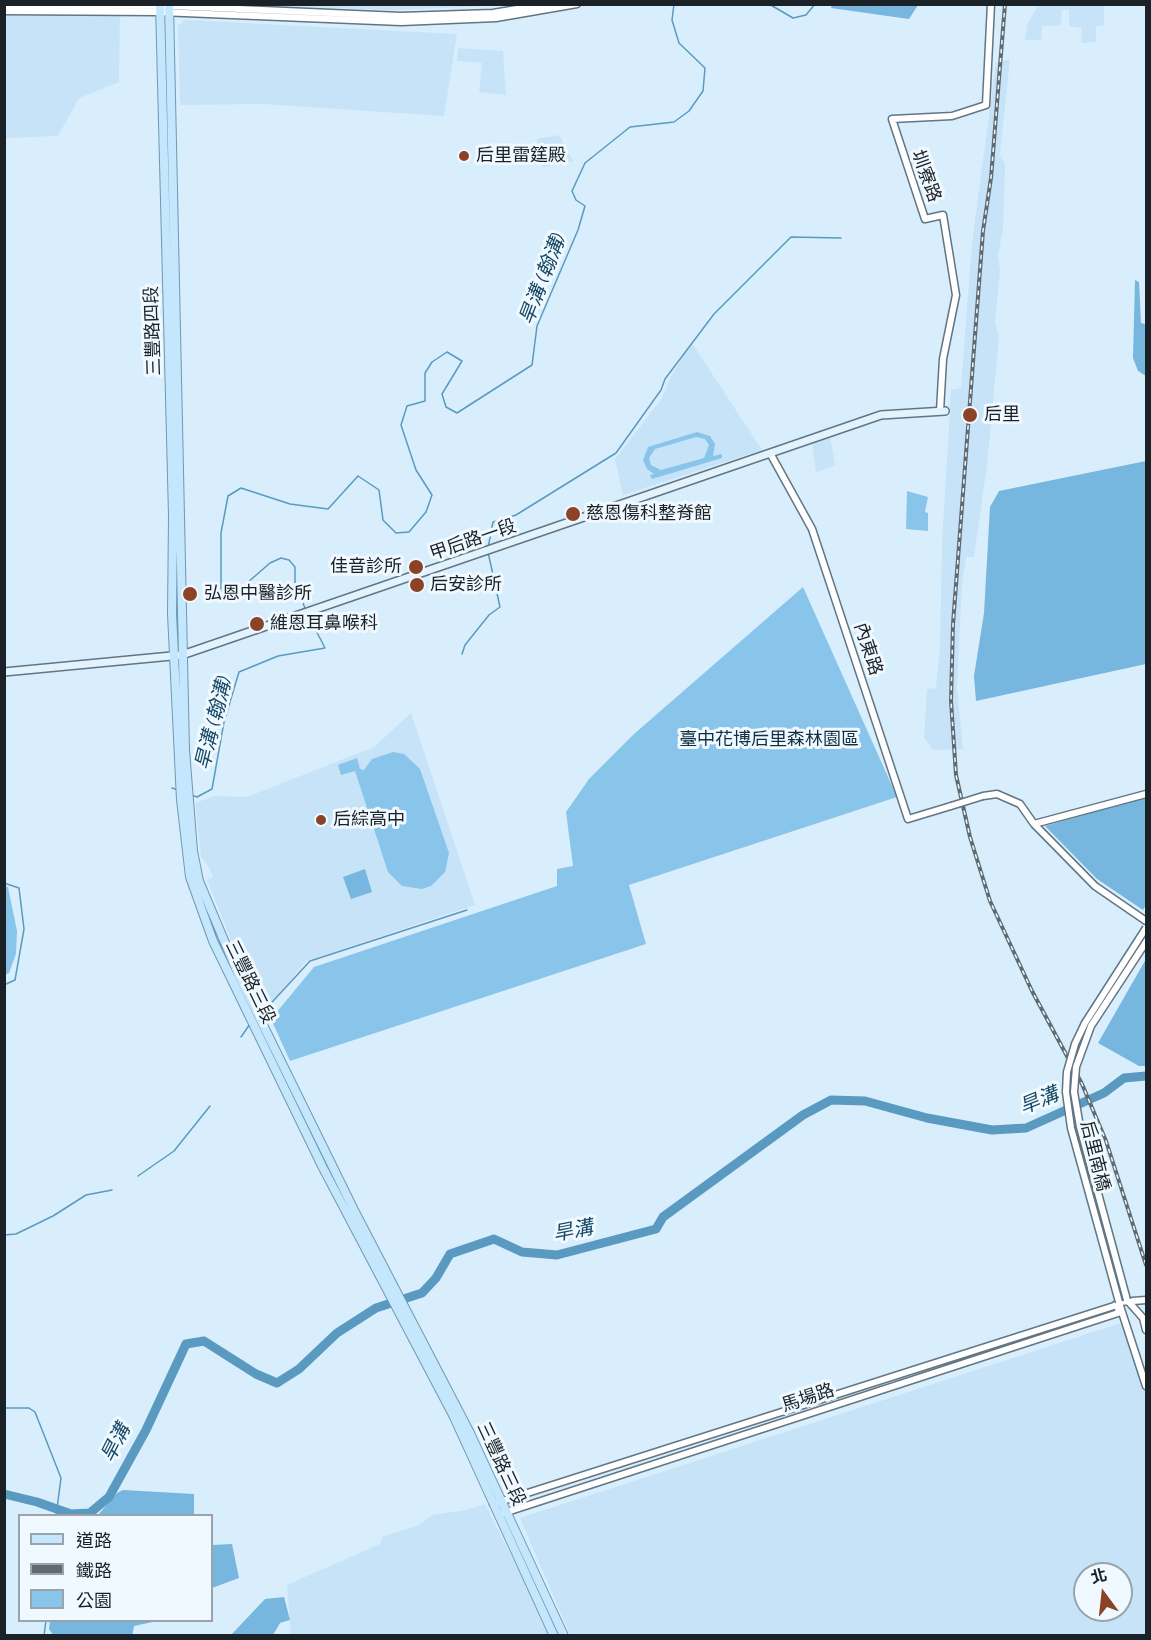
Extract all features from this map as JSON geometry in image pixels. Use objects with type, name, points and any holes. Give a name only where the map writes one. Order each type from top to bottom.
[{"type":"main road","name":"三豐路四段","points":[[164,8],[178,656]]},
{"type":"main road","name":"甲后路一段","points":[[4,672],[178,656],[435,570],[881,415],[943,411]]},
{"type":"main road","name":"三豐路三段","points":[[178,656],[189,810],[199,881],[238,976],[386,1279],[459,1409],[498,1503],[564,1635]]},
{"type":"main road","name":"三豐路三段","points":[[503,1513],[554,1635]]},
{"type":"street","points":[[401,19],[494,13],[547,4]]},
{"type":"street","points":[[4,5],[28,8],[164,8],[401,19],[496,18],[577,4]]},
{"type":"street","name":"圳寮路","points":[[943,411],[943,359],[956,295],[943,215],[926,219],[892,119],[952,116],[986,105],[991,7]]},
{"type":"street","points":[[4,11],[28,8]]},
{"type":"street","name":"內東路","points":[[770,453],[812,529],[908,819],[983,796],[997,794],[1020,804],[1034,824]]},
{"type":"street","points":[[1146,794],[1034,824],[1095,886],[1146,921]]},
{"type":"street","name":"后里南橋","points":[[1146,928],[1074,1044],[1067,1072],[1066,1092],[1071,1128],[1119,1302],[1146,1386]]},
{"type":"street","name":"后里南橋","points":[[1127,1300],[1080,1127],[1074,1092],[1079,1057],[1091,1026],[1146,942]]},
{"type":"street","points":[[1127,1300],[1143,1318],[1146,1329]]},
{"type":"street","name":"馬場路","points":[[498,1503],[1092,1313],[1119,1302],[1146,1300]]},
{"type":"street","name":"馬場路","points":[[503,1513],[1118,1313],[1119,1302]]},
{"type":"shaded area","points":[[832,4],[918,5],[909,19],[831,8]]},
{"type":"shaded area","points":[[5,5],[120,5],[119,82],[79,98],[58,136],[5,138]]},
{"type":"shaded area","points":[[247,5],[511,5],[390,10]]},
{"type":"shaded area","points":[[1038,5],[1104,5],[1104,25],[1096,26],[1096,42],[1081,43],[1082,28],[1069,26],[1069,10],[1062,10],[1061,25],[1042,26],[1041,40],[1025,40],[1027,25]]},
{"type":"shaded area","points":[[185,20],[457,34],[444,116],[263,104],[180,105],[178,26]]},
{"type":"shaded area","points":[[458,48],[503,51],[506,95],[479,92],[482,63],[457,61]]},
{"type":"shaded area","points":[[1010,59],[1000,154],[1005,164],[1003,228],[998,256],[1000,271],[995,322],[999,338],[987,465],[974,557],[966,557],[962,583],[957,688],[963,749],[933,750],[924,738],[927,689],[936,688],[940,648],[942,545],[951,390],[961,388],[972,243],[996,63]]},
{"type":"shaded area","points":[[559,135],[573,161],[543,167],[537,139]]},
{"type":"shaded area","points":[[1135,280],[1139,282],[1141,323],[1146,324],[1146,376],[1138,371],[1133,358]]},
{"type":"shaded area","points":[[692,343],[762,450],[623,495],[615,459],[662,398],[670,378]]},
{"type":"shaded area","points":[[830,436],[835,465],[816,472],[812,442]]},
{"type":"shaded area","points":[[1146,461],[1146,664],[976,701],[974,676],[984,613],[990,507],[999,491]]},
{"type":"shaded area","name":"后綜高中","points":[[411,713],[475,905],[306,961],[268,1007],[262,1008],[255,992],[258,990],[249,972],[244,972],[207,880],[213,877],[201,857],[195,803],[214,796],[247,797],[374,747]]},
{"type":"shaded area","points":[[1146,797],[1146,905],[1143,910],[1097,879],[1045,826]]},
{"type":"shaded area","points":[[365,869],[372,892],[351,899],[343,877]]},
{"type":"shaded area","points":[[1146,959],[1146,1066],[1139,1066],[1098,1043]]},
{"type":"shaded area","points":[[1124,1322],[1131,1328],[1146,1377],[1146,1635],[570,1635],[520,1518]]},
{"type":"shaded area","points":[[123,1490],[194,1494],[194,1514],[99,1514],[117,1493]]},
{"type":"shaded area","points":[[485,1504],[549,1635],[291,1635],[287,1585],[380,1544],[382,1537],[419,1525],[432,1515],[466,1510]]},
{"type":"shaded area","points":[[232,1544],[239,1578],[213,1588],[213,1545]]},
{"type":"shaded area","points":[[284,1597],[290,1620],[280,1623],[273,1635],[231,1635],[265,1599]]},
{"type":"shaded area","points":[[50,1622],[152,1622],[134,1626],[132,1636],[53,1635],[49,1629]]},
{"type":"green space","points":[[697,432],[710,436],[715,444],[713,456],[722,454],[722,458],[652,479],[650,475],[654,474],[647,469],[643,460],[648,447]],"holes":[[[696,437],[705,439],[709,445],[704,458],[661,470],[651,465],[649,458],[655,449]]]},
{"type":"green space","points":[[907,491],[928,497],[925,512],[928,513],[928,531],[906,529]]},
{"type":"green space","name":"臺中花博后里森林園區","points":[[803,587],[897,797],[629,885],[646,944],[290,1061],[271,1019],[314,967],[557,886],[557,869],[573,866],[566,812],[589,779],[634,734]]},
{"type":"green space","points":[[393,752],[404,754],[420,769],[449,853],[445,872],[431,886],[422,889],[402,886],[388,872],[355,771],[341,775],[338,765],[357,758],[360,769],[364,770],[372,759]]},
{"type":"green space","points":[[5,886],[8,887],[17,931],[16,954],[9,973],[5,975]]},
{"type":"waterway","name":"旱溝 (翰溝)","points":[[306,611],[295,582],[295,567],[289,560],[281,558],[270,563],[231,597],[221,593],[221,533],[228,496],[241,488],[290,504],[328,509],[358,476],[379,490],[383,520],[396,533],[409,532],[426,512],[432,495],[416,470],[401,425],[407,406],[425,401],[425,373],[432,362],[447,352],[462,361],[442,394],[446,407],[457,413],[532,365],[537,326],[578,230],[585,206],[576,200],[572,191],[585,163],[630,127],[674,122],[689,111],[703,91],[705,68],[679,43],[672,20],[674,4]]},
{"type":"waterway","name":"旱溝 (翰溝)","points":[[769,4],[793,18],[806,15],[815,4]]},
{"type":"waterway","points":[[488,548],[493,522],[516,515],[616,453],[661,390],[665,379],[714,314],[791,237],[841,238]]},
{"type":"waterway","points":[[462,654],[465,645],[489,615],[500,607],[488,552]]},
{"type":"waterway","name":"旱溝 (翰溝)","points":[[191,795],[197,797],[212,789],[224,722],[239,672],[278,656],[325,648],[308,615]]},
{"type":"waterway","name":"旱溝 (翰溝)","points":[[172,788],[178,790]]},
{"type":"waterway","points":[[4,883],[19,888],[24,929],[15,980],[4,985]]},
{"type":"waterway","points":[[262,1013],[310,961],[467,910]]},
{"type":"waterway","points":[[241,1037],[250,1024]]},
{"type":"waterway","name":"旱溝","points":[[4,1494],[71,1514],[90,1513],[109,1497],[146,1430],[186,1344],[204,1341],[256,1374],[277,1383],[299,1369],[337,1333],[376,1308],[422,1293],[436,1278],[450,1254],[494,1239],[522,1252],[557,1255],[656,1229],[663,1217],[803,1115],[831,1100],[865,1101],[927,1118],[992,1130],[1026,1128],[1104,1093],[1124,1078],[1146,1076]]},
{"type":"waterway","points":[[138,1176],[174,1151],[210,1106]]},
{"type":"waterway","points":[[4,1235],[16,1234],[53,1216],[86,1195],[112,1190]]},
{"type":"waterway","points":[[4,1408],[29,1408],[35,1412],[61,1478],[56,1514]]},
{"type":"waterway","points":[[44,1636],[46,1622]]},
{"type":"railway","points":[[1005,4],[991,178],[983,231],[953,624],[951,701],[956,775],[970,837],[990,901],[1032,991],[1082,1084],[1106,1141],[1146,1265]]},
{"type":"place","name":"后里雷筳殿","points":[[464,156]]},
{"type":"place","name":"后里","points":[[970,415]]},
{"type":"place","name":"慈恩傷科整脊館","points":[[573,514]]},
{"type":"place","name":"佳音診所","points":[[416,567]]},
{"type":"place","name":"后安診所","points":[[417,585]]},
{"type":"place","name":"弘恩中醫診所","points":[[190,594]]},
{"type":"place","name":"維恩耳鼻喉科","points":[[257,624]]},
{"type":"place","name":"后綜高中","points":[[321,820]]}]
